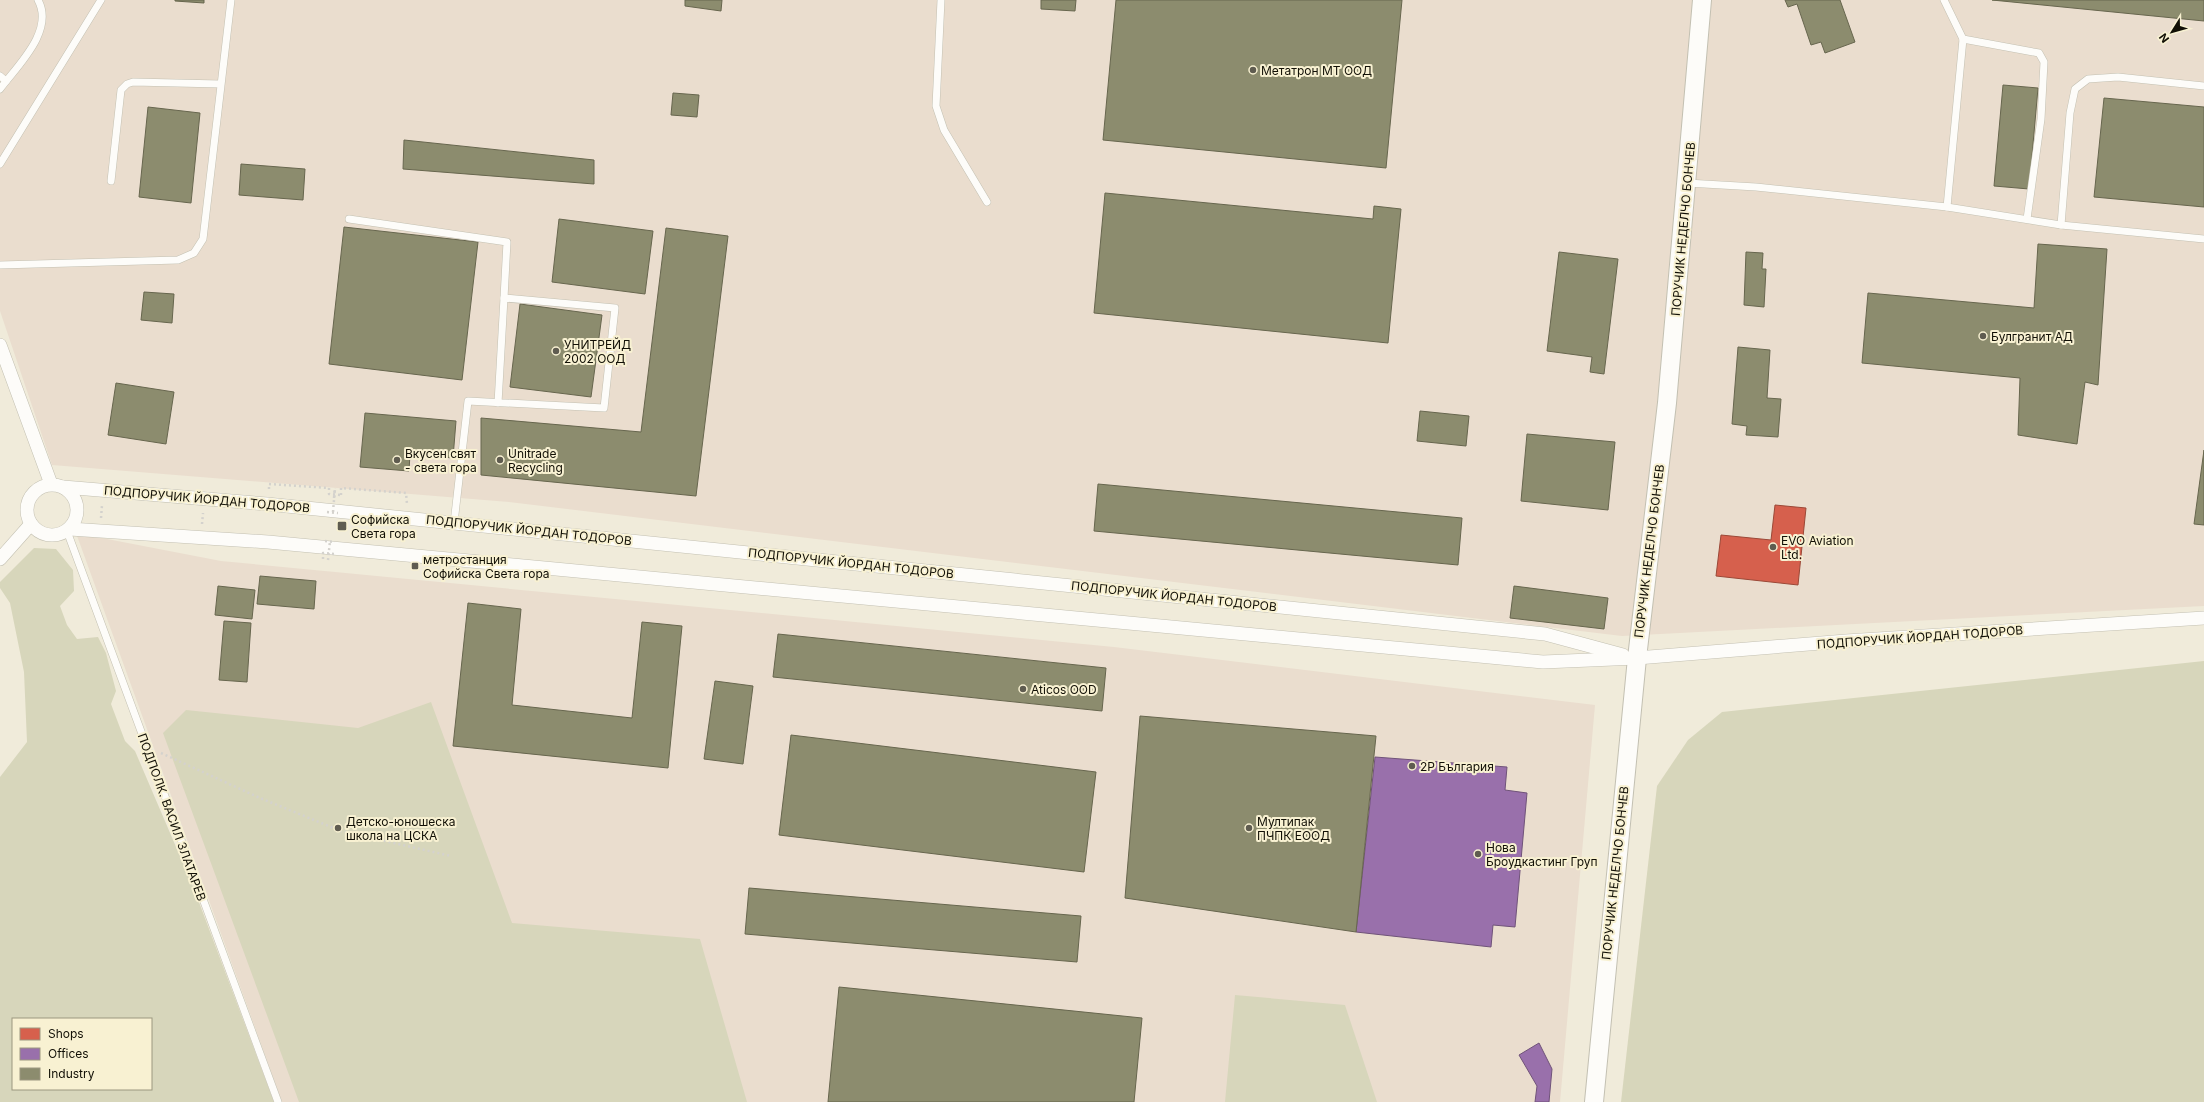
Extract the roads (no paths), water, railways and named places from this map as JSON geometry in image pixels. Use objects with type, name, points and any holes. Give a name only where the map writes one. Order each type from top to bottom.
[{"type":"street","name":"ПОРУЧИК НЕДЕЛЧО БОНЧЕВ","points":[[1594,1102],[1637,658],[1667,403],[1702,0]]},
{"type":"street","points":[[0,345],[57,486],[75,498],[78,506],[78,514],[68,530],[54,536],[40,533],[31,524],[26,510],[31,496],[42,487],[57,486]]},
{"type":"street","name":"ПОДПОРУЧИК ЙОРДАН ТОДОРОВ","points":[[57,486],[206,499],[332,513],[454,523],[1545,634],[1637,658]]},
{"type":"street","points":[[0,559],[31,524]]},
{"type":"street","name":"ПОДПОРУЧИК ЙОРДАН ТОДОРОВ","points":[[68,530],[200,537],[1543,662],[1637,658],[1846,641],[2204,618]]},
{"type":"lane","points":[[0,89],[38,38],[42,21],[41,6],[38,0]]},
{"type":"lane","points":[[0,164],[101,0]]},
{"type":"lane","points":[[0,266],[178,260],[194,253],[203,239],[231,0]]},
{"type":"lane","points":[[941,0],[936,106],[944,130],[988,202]]},
{"type":"lane","points":[[1944,0],[1963,39],[1947,207]]},
{"type":"lane","points":[[1963,39],[2038,53],[2044,62],[2041,119],[2026,219]]},
{"type":"lane","points":[[0,76],[6,81]]},
{"type":"lane","points":[[2061,225],[2070,113],[2075,88],[2088,79],[2118,77],[2204,86]]},
{"type":"lane","points":[[111,181],[121,90],[127,84],[133,82],[220,84]]},
{"type":"lane","points":[[1687,183],[1756,187],[1947,207],[2061,225],[2204,239]]},
{"type":"lane","points":[[349,219],[507,242],[498,403]]},
{"type":"lane","points":[[454,523],[468,401],[604,408],[615,308],[504,298]]},
{"type":"lane","name":"ПОДПОЛК. ВАСИЛ ЗЛАТАРЕВ","points":[[68,530],[145,744],[278,1102]]},
{"type":"place","name":"Метатрон МТ ООД","points":[[1253,70]]},
{"type":"place","name":"Булгранит АД","points":[[1983,336]]},
{"type":"place","name":"УНИТРЕЙД 2002 ООД","points":[[556,351]]},
{"type":"place","name":"Вкусен свят - света гора","points":[[397,460]]},
{"type":"place","name":"Unitrade Recycling","points":[[500,460]]},
{"type":"place","name":"Софийска Света гора","points":[[342,526]]},
{"type":"place","name":"EVO Aviation Ltd.","points":[[1773,547]]},
{"type":"place","name":"метростанция Софийска Света гора","points":[[415,566]]},
{"type":"place","name":"Aticos OOD","points":[[1023,689]]},
{"type":"place","name":"2Р България","points":[[1412,766]]},
{"type":"place","name":"Детско-юношеска школа на ЦСКА","points":[[338,828]]},
{"type":"place","name":"Мултипак ПЧПК ЕООД","points":[[1249,828]]},
{"type":"place","name":"Нова Броудкастинг Груп","points":[[1478,854]]}]
